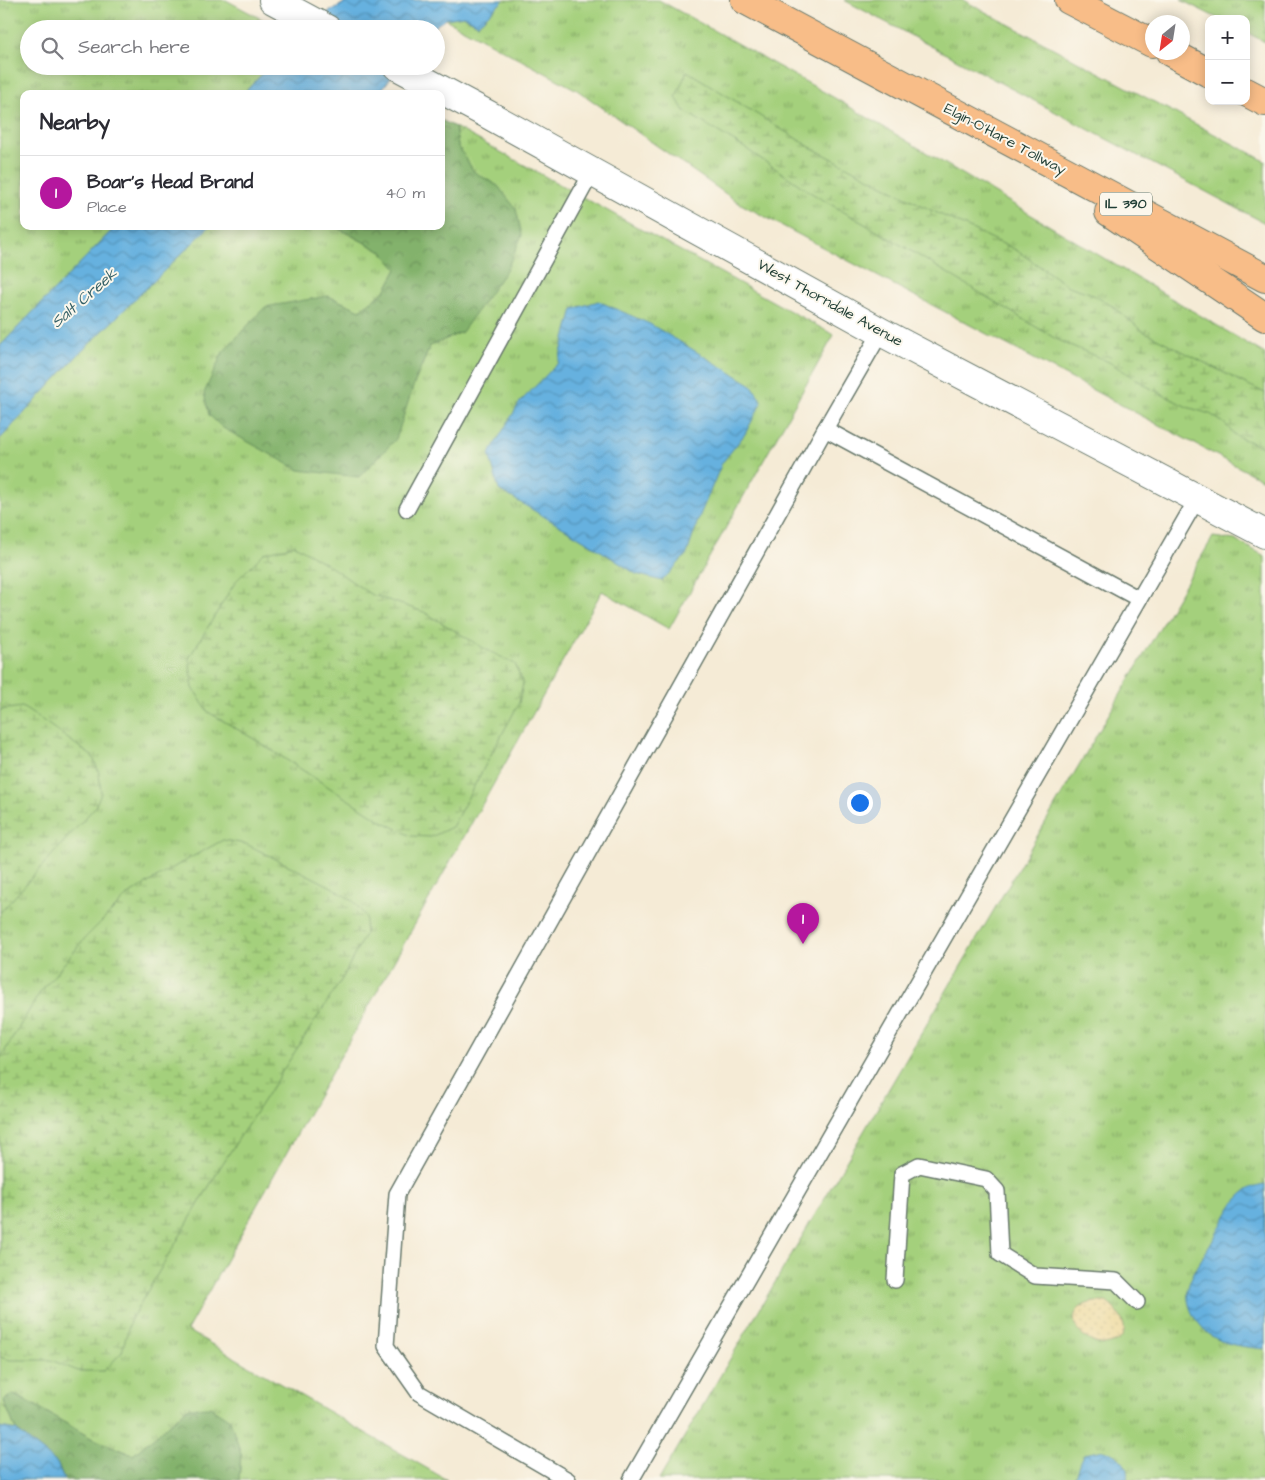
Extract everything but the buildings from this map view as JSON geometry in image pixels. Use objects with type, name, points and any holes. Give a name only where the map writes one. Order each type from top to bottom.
[{"type":"highway","name":"Elgin-O'Hare Tollway","points":[[745,0],[1265,278]]},
{"type":"highway","points":[[1070,0],[1145,39]]},
{"type":"highway","points":[[1185,60],[1205,71]]},
{"type":"highway","points":[[1250,94],[1265,102]]},
{"type":"highway","points":[[987,130],[1265,317]]},
{"type":"street","points":[[273,0],[310,20]]},
{"type":"street","name":"West Thorndale Avenue","points":[[414,75],[442,90]]},
{"type":"street","name":"West Thorndale Avenue","points":[[445,92],[882,332],[1265,534]]},
{"type":"lane","points":[[407,509],[592,172]]},
{"type":"lane","points":[[568,1480],[420,1393],[386,1346],[397,1194],[825,429],[882,332]]},
{"type":"lane","points":[[825,429],[1139,599]]},
{"type":"lane","points":[[631,1480],[1197,499]]},
{"type":"lane","points":[[895,1280],[902,1174],[919,1165],[986,1179],[997,1191],[1000,1254],[1035,1276],[1116,1282],[1137,1302]]},
{"type":"green space","points":[[0,0],[226,0],[263,20],[20,20],[20,75],[261,75],[247,90],[20,90],[20,230],[112,230],[0,346]]},
{"type":"green space","points":[[504,0],[659,0],[833,97],[1265,354],[1265,481],[739,203],[577,90],[445,19],[463,16],[478,24]]},
{"type":"green space","points":[[844,0],[963,0],[1265,161],[1265,223]]},
{"type":"green space","points":[[1181,0],[1265,0],[1265,42],[1250,34],[1250,15],[1211,15]]},
{"type":"green space","points":[[687,71],[810,147],[931,210],[1016,250],[1068,286],[1090,293],[1112,306],[1143,331],[1265,393],[1265,448],[1236,436],[1224,423],[1210,414],[1187,407],[1150,388],[1109,362],[1056,339],[813,194],[748,150],[684,111],[676,97]]},
{"type":"green space","points":[[445,122],[455,127],[458,146],[474,172],[498,186],[516,209],[522,235],[507,269],[462,332],[430,346],[414,384],[396,439],[359,477],[299,470],[223,428],[209,415],[204,393],[223,352],[265,307],[328,296],[360,310],[385,291],[397,269],[382,252],[341,230],[445,230]]},
{"type":"green space","points":[[455,127],[834,335],[669,629],[602,591],[187,1330],[447,1480],[239,1480],[241,1454],[187,1408],[134,1455],[91,1438],[13,1394],[4,1401],[16,1430],[0,1427],[0,439],[77,356],[206,230],[341,230],[382,252],[397,269],[385,291],[360,310],[328,296],[414,384],[430,346],[462,332],[498,186],[474,172],[458,146]]},
{"type":"green space","points":[[1213,537],[1235,540],[1265,556],[1265,1480],[659,1480]]},
{"type":"green space","points":[[295,545],[370,594],[424,612],[485,649],[515,664],[523,683],[519,703],[452,827],[431,837],[411,836],[380,820],[254,739],[208,712],[193,688],[189,658],[236,581],[264,553]]},
{"type":"green space","points":[[22,707],[93,757],[99,773],[101,793],[95,807],[0,913],[0,710]]},
{"type":"green space","points":[[223,840],[246,844],[330,886],[353,901],[366,917],[365,934],[342,979],[221,1166],[130,1321],[122,1352],[104,1371],[78,1371],[51,1360],[10,1360],[0,1357],[0,1059],[39,994],[85,938],[128,895]]},
{"type":"green space","points":[[12,1394],[91,1438],[133,1455],[188,1408],[210,1407],[230,1420],[241,1454],[239,1480],[64,1480],[57,1463],[16,1430],[4,1401]]},
{"type":"sand","points":[[1094,1302],[1106,1302],[1120,1316],[1124,1329],[1120,1339],[1113,1343],[1093,1342],[1084,1337],[1078,1329],[1074,1321],[1075,1313],[1082,1306]]},
{"type":"water","points":[[349,0],[504,0],[478,24],[463,16],[444,20],[315,20]]},
{"type":"water","points":[[261,75],[393,75],[380,90],[247,90]]},
{"type":"water","name":"Salt Creek","points":[[112,230],[206,230],[77,356],[0,439],[0,346]]},
{"type":"water","points":[[598,301],[650,324],[752,385],[762,402],[745,434],[722,463],[698,520],[687,554],[662,581],[636,574],[587,542],[499,490],[489,454],[520,402],[558,363],[573,309]]},
{"type":"water","points":[[1265,1184],[1265,1349],[1229,1344],[1210,1335],[1192,1314],[1188,1301],[1188,1292],[1189,1283],[1227,1213],[1246,1191],[1255,1186]]},
{"type":"water","points":[[0,1427],[16,1430],[57,1463],[64,1480],[0,1480]]},
{"type":"water","points":[[1104,1450],[1122,1461],[1127,1469],[1127,1480],[1073,1480],[1084,1454]]},
{"type":"place","name":"Boar's Head Brand","points":[[803,944]]}]
